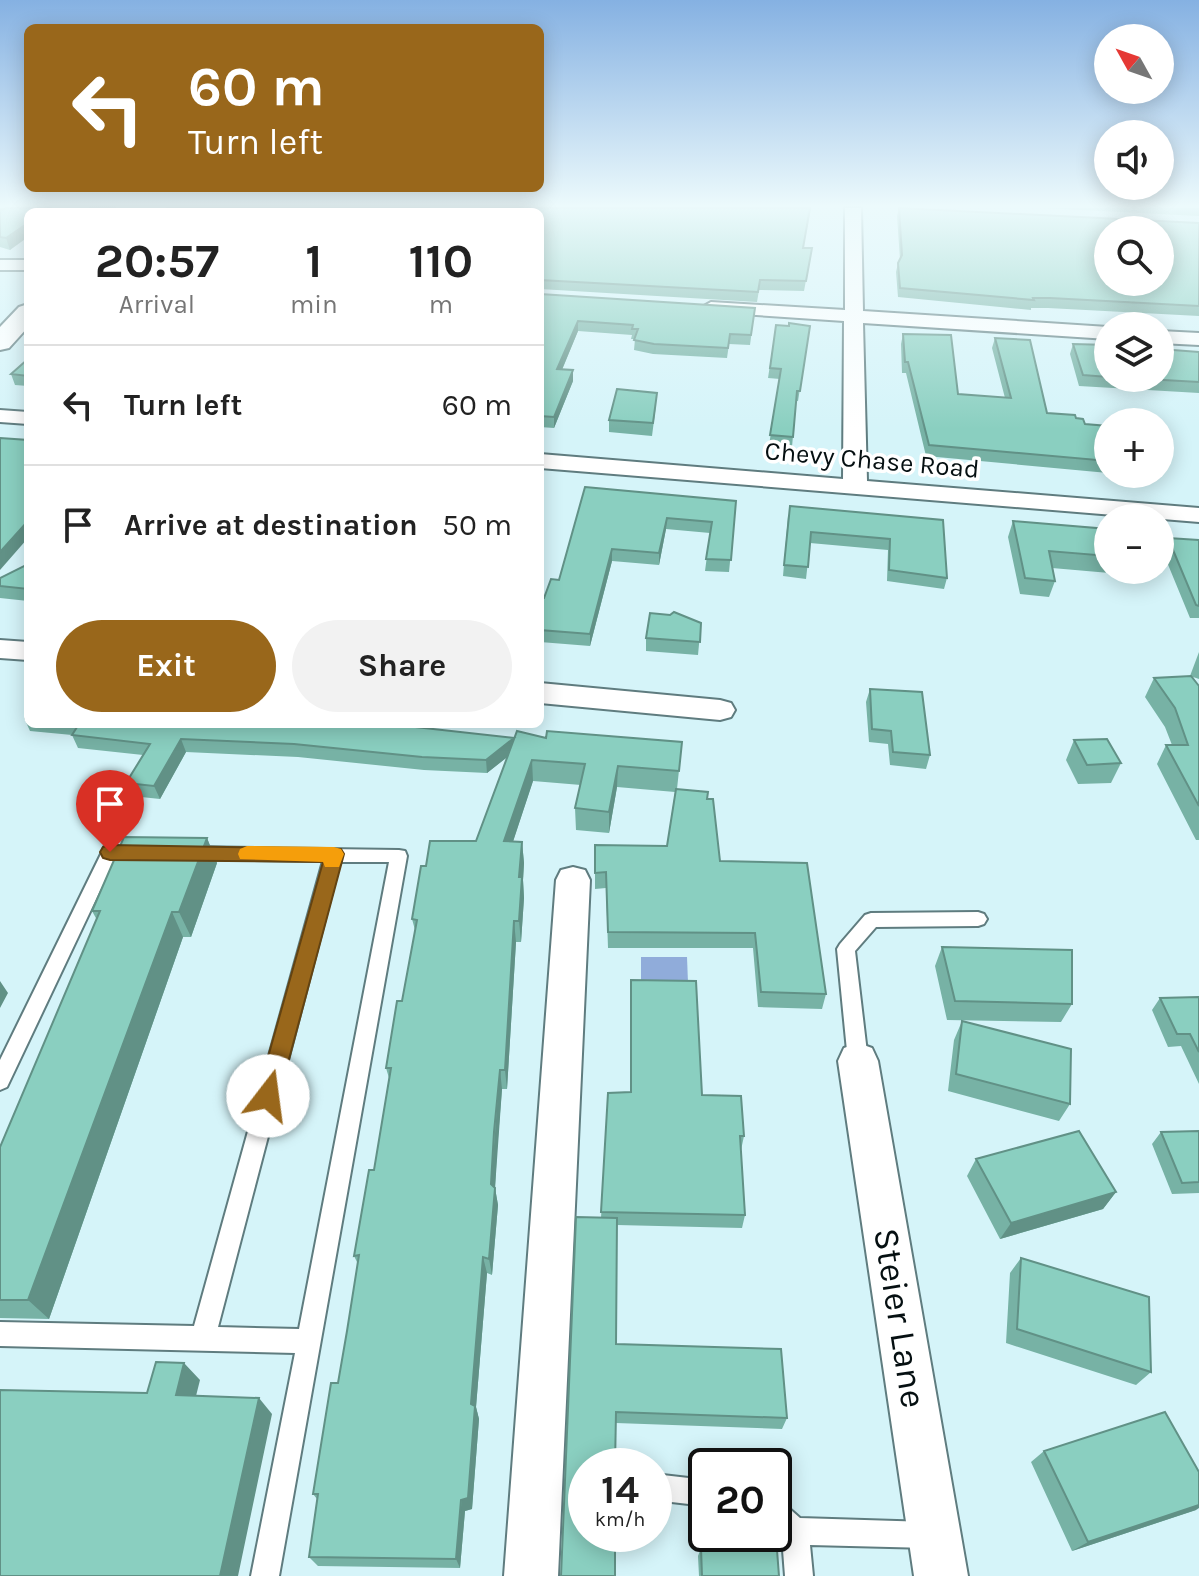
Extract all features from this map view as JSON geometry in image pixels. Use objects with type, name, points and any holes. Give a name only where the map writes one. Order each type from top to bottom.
[{"type":"main road","points":[[0,310],[24,285]]},
{"type":"main road","points":[[0,342],[24,316]]},
{"type":"street","points":[[853,282],[855,486]]},
{"type":"street","points":[[697,306],[1094,332]]},
{"type":"street","points":[[1174,338],[1199,339]]},
{"type":"street","points":[[0,416],[24,418]]},
{"type":"street","name":"Chevy Chase Road","points":[[544,461],[1199,515]]},
{"type":"street","points":[[0,649],[24,651]]},
{"type":"street","points":[[544,693],[720,710]]},
{"type":"street","points":[[531,1576],[573,880]]},
{"type":"street","name":"Steier Lane","points":[[858,1061],[937,1556]]},
{"type":"lane","points":[[0,1081],[110,852],[399,856],[265,1576]]},
{"type":"lane","points":[[203,1338],[334,854]]},
{"type":"lane","points":[[858,1061],[846,949],[871,920],[978,919]]},
{"type":"lane","points":[[0,1334],[308,1341]]},
{"type":"lane","points":[[792,1528],[937,1556]]},
{"type":"lane","points":[[795,1531],[799,1576]]},
{"type":"water","points":[[641,957],[687,957],[688,983],[641,983]]},
{"type":"building","points":[[568,282],[760,282],[758,292]]},
{"type":"building","points":[[899,282],[1094,282],[1094,296],[1174,296],[1174,282],[1199,282],[1199,306],[1050,298],[1034,300],[900,288]]},
{"type":"building","points":[[544,294],[755,308],[751,335],[730,334],[728,348],[654,344],[634,340],[638,329],[632,329],[633,325],[578,321],[557,369],[573,370],[554,417],[544,416]]},
{"type":"building","points":[[789,323],[810,326],[800,391],[797,391],[793,437],[770,435],[781,369],[770,368],[776,325],[789,326]]},
{"type":"building","points":[[903,334],[951,335],[958,394],[1011,398],[995,338],[1030,340],[1047,413],[1075,415],[1085,424],[1094,425],[1094,460],[929,445],[908,362],[905,362]]},
{"type":"building","points":[[1073,344],[1094,345],[1094,376],[1083,375]]},
{"type":"building","points":[[1174,350],[1199,352],[1199,382],[1174,381]]},
{"type":"building","points":[[24,363],[24,376],[11,374]]},
{"type":"building","points":[[617,389],[657,393],[653,423],[609,420]]},
{"type":"building","points":[[0,438],[24,440],[24,525],[0,552]]},
{"type":"building","points":[[585,487],[736,501],[731,560],[706,559],[712,522],[667,518],[659,553],[612,549],[590,634],[544,630],[544,598],[551,579],[559,580]]},
{"type":"building","points":[[790,506],[943,520],[947,578],[889,570],[890,539],[811,532],[808,567],[784,565]]},
{"type":"building","points":[[1013,521],[1094,528],[1094,555],[1049,551],[1055,581],[1025,578]]},
{"type":"building","points":[[1174,538],[1199,540],[1199,606],[1174,552]]},
{"type":"building","points":[[24,566],[24,589],[0,586],[0,578]]},
{"type":"building","points":[[674,612],[701,623],[700,642],[646,638],[650,613],[670,615]]},
{"type":"building","points":[[1191,676],[1199,686],[1199,806],[1166,745],[1188,745],[1175,708],[1154,678]]},
{"type":"building","points":[[870,689],[922,692],[930,755],[893,752],[891,731],[872,729]]},
{"type":"building","points":[[76,728],[424,728],[514,738],[486,760],[294,744],[181,739],[154,786],[126,783],[150,744],[72,735]]},
{"type":"building","points":[[517,731],[546,738],[547,731],[682,742],[679,771],[618,766],[609,812],[575,808],[585,764],[532,760],[504,841],[522,842],[519,877],[522,877],[519,921],[514,921],[505,1070],[500,1070],[494,1132],[491,1184],[495,1188],[489,1259],[483,1257],[471,1404],[475,1406],[468,1498],[461,1500],[456,1559],[309,1557],[318,1494],[313,1494],[331,1383],[338,1383],[347,1331],[359,1255],[354,1256],[369,1170],[374,1170],[391,1068],[386,1068],[397,1001],[402,1001],[417,920],[412,919],[421,866],[426,866],[430,841],[476,841]]},
{"type":"building","points":[[1107,739],[1121,763],[1087,765],[1074,740]]},
{"type":"building","points":[[676,789],[708,792],[707,799],[713,799],[720,861],[807,863],[826,994],[761,992],[755,933],[608,932],[606,872],[595,873],[595,845],[667,846]]},
{"type":"building","points":[[124,837],[207,838],[179,912],[172,912],[28,1300],[0,1300],[0,1147],[100,911],[92,911]]},
{"type":"building","points":[[942,947],[1072,950],[1072,1004],[955,1001]]},
{"type":"building","points":[[631,980],[696,981],[702,1095],[741,1096],[745,1215],[601,1212],[608,1093],[631,1092]]},
{"type":"building","points":[[1199,997],[1199,1052],[1190,1034],[1177,1034],[1160,998]]},
{"type":"building","points":[[962,1021],[1071,1049],[1070,1104],[956,1074]]},
{"type":"building","points":[[1079,1131],[1116,1192],[1011,1223],[976,1159]]},
{"type":"building","points":[[1199,1131],[1199,1182],[1182,1183],[1161,1132]]},
{"type":"building","points":[[576,1217],[617,1218],[616,1344],[781,1349],[787,1418],[616,1412],[615,1448],[568,1448],[568,1552],[615,1552],[615,1576],[561,1576]]},
{"type":"building","points":[[1021,1258],[1149,1297],[1151,1372],[1017,1329]]},
{"type":"building","points":[[156,1362],[184,1363],[176,1395],[259,1398],[220,1576],[0,1576],[0,1390],[147,1393]]},
{"type":"building","points":[[1165,1412],[1199,1472],[1199,1505],[1088,1542],[1044,1451]]},
{"type":"building","points":[[701,1552],[777,1552],[779,1576],[702,1576]]},
{"type":"slow traffic","points":[[247,854],[334,854],[332,862]]},
{"type":"route","points":[[110,852],[334,854],[268,1096]]}]
